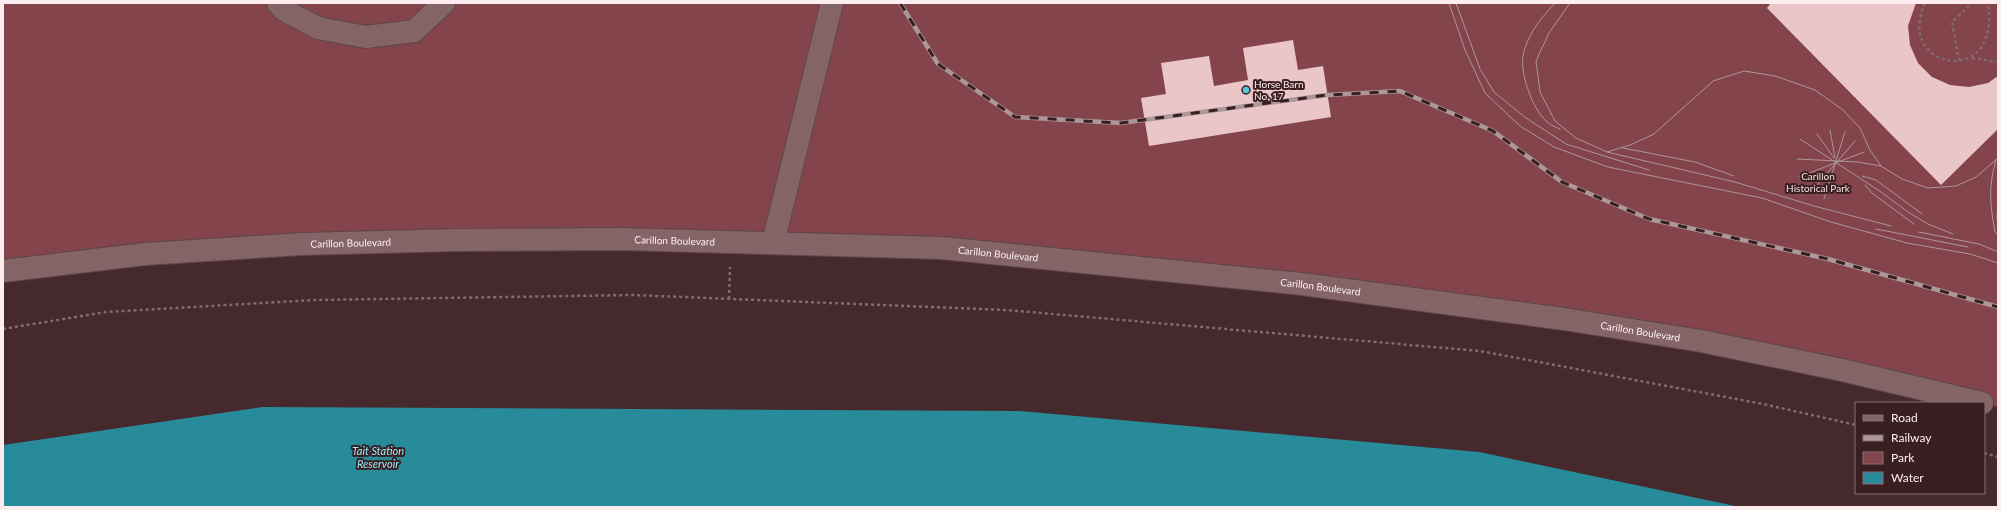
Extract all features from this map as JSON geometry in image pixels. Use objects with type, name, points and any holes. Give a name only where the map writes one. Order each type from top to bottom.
[{"type":"street","points":[[278,3],[284,10],[318,28],[366,37],[414,31],[444,3]]},
{"type":"street","points":[[773,243],[832,3]]},
{"type":"street","name":"Carillon Boulevard","points":[[3,271],[145,254],[302,244],[457,240],[622,239],[942,248],[1310,285],[1564,319],[1702,341],[1842,370],[1979,402]]},
{"type":"street","name":"Carillon Boulevard","points":[[1985,404],[1998,407]]},
{"type":"path","points":[[1926,3],[1922,8],[1918,28],[1922,42],[1930,53],[1944,59],[1959,61],[1971,58],[1998,62]]},
{"type":"path","points":[[1959,61],[1952,22],[1972,3]]},
{"type":"path","points":[[1971,58],[1983,46],[1988,32],[1990,15],[1988,3]]},
{"type":"path","points":[[729,299],[730,242]]},
{"type":"path","points":[[3,329],[106,312],[314,300],[632,295],[1006,310],[1480,351],[1763,404],[1855,425]]},
{"type":"path","points":[[1985,453],[1998,457]]},
{"type":"green space","name":"Carillon Historical Park","points":[[3,3],[1998,3],[1998,407],[1985,404],[1985,402],[1976,402],[1701,341],[942,248],[457,240],[3,271]]},
{"type":"water","name":"Tait Station Reservoir","points":[[263,407],[1020,411],[1479,452],[1740,507],[3,507],[3,445]]},
{"type":"building","points":[[1771,3],[1916,3],[1908,26],[1910,45],[1918,63],[1932,77],[1950,85],[1969,87],[1988,83],[1998,76],[1998,129],[1941,185],[1767,8]]},
{"type":"building","name":"Horse Barn No. 17","points":[[1293,40],[1298,70],[1323,66],[1331,117],[1149,146],[1141,98],[1166,94],[1161,63],[1209,56],[1214,86],[1248,80],[1243,48]]},
{"type":"tram line","points":[[1449,3],[1465,50],[1485,93],[1520,126],[1554,147],[1608,167],[1762,198],[1831,222],[1907,243],[1970,254],[1998,263]]},
{"type":"tram line","points":[[1456,3],[1480,69],[1494,92],[1526,118],[1566,144],[1649,170]]},
{"type":"tram line","points":[[1555,3],[1541,19],[1530,37],[1524,51],[1523,68],[1531,98],[1536,107],[1548,122],[1560,129]]},
{"type":"tram line","points":[[1570,3],[1549,33],[1536,61],[1540,92],[1555,121],[1576,138],[1607,152],[1735,182],[1814,206],[1891,226]]},
{"type":"tram line","points":[[1607,152],[1630,145],[1654,134],[1713,81],[1744,71],[1775,76],[1815,90],[1843,110],[1860,128],[1870,150],[1881,166],[1902,179],[1928,188],[1956,186],[1976,177],[1998,158]]},
{"type":"tram line","points":[[1830,130],[1835,158]]},
{"type":"tram line","points":[[1824,199],[1845,132]]},
{"type":"tram line","points":[[1817,134],[1834,158]]},
{"type":"tram line","points":[[1800,139],[1881,192],[1908,212],[1928,224],[1953,234]]},
{"type":"tram line","points":[[1811,192],[1855,141]]},
{"type":"tram line","points":[[1623,148],[1695,162],[1734,176]]},
{"type":"tram line","points":[[1799,177],[1864,152]]},
{"type":"tram line","points":[[1797,159],[1858,162],[1881,166]]},
{"type":"tram line","points":[[1996,160],[1993,170],[1991,196],[1995,232],[1998,235]]},
{"type":"tram line","points":[[1862,176],[1876,180],[1922,214]]},
{"type":"tram line","points":[[1865,185],[1872,193],[1914,224]]},
{"type":"tram line","points":[[1997,221],[1998,193]]},
{"type":"tram line","points":[[1876,229],[1968,247]]},
{"type":"tram line","points":[[1919,232],[1979,244],[1998,252]]},
{"type":"railway","points":[[900,3],[938,64],[1015,117],[1121,123],[1327,95],[1400,91],[1493,131],[1562,182],[1649,219],[1828,259],[1998,307]]},
{"type":"place","name":"Horse Barn No. 17","points":[[1246,90]]}]
